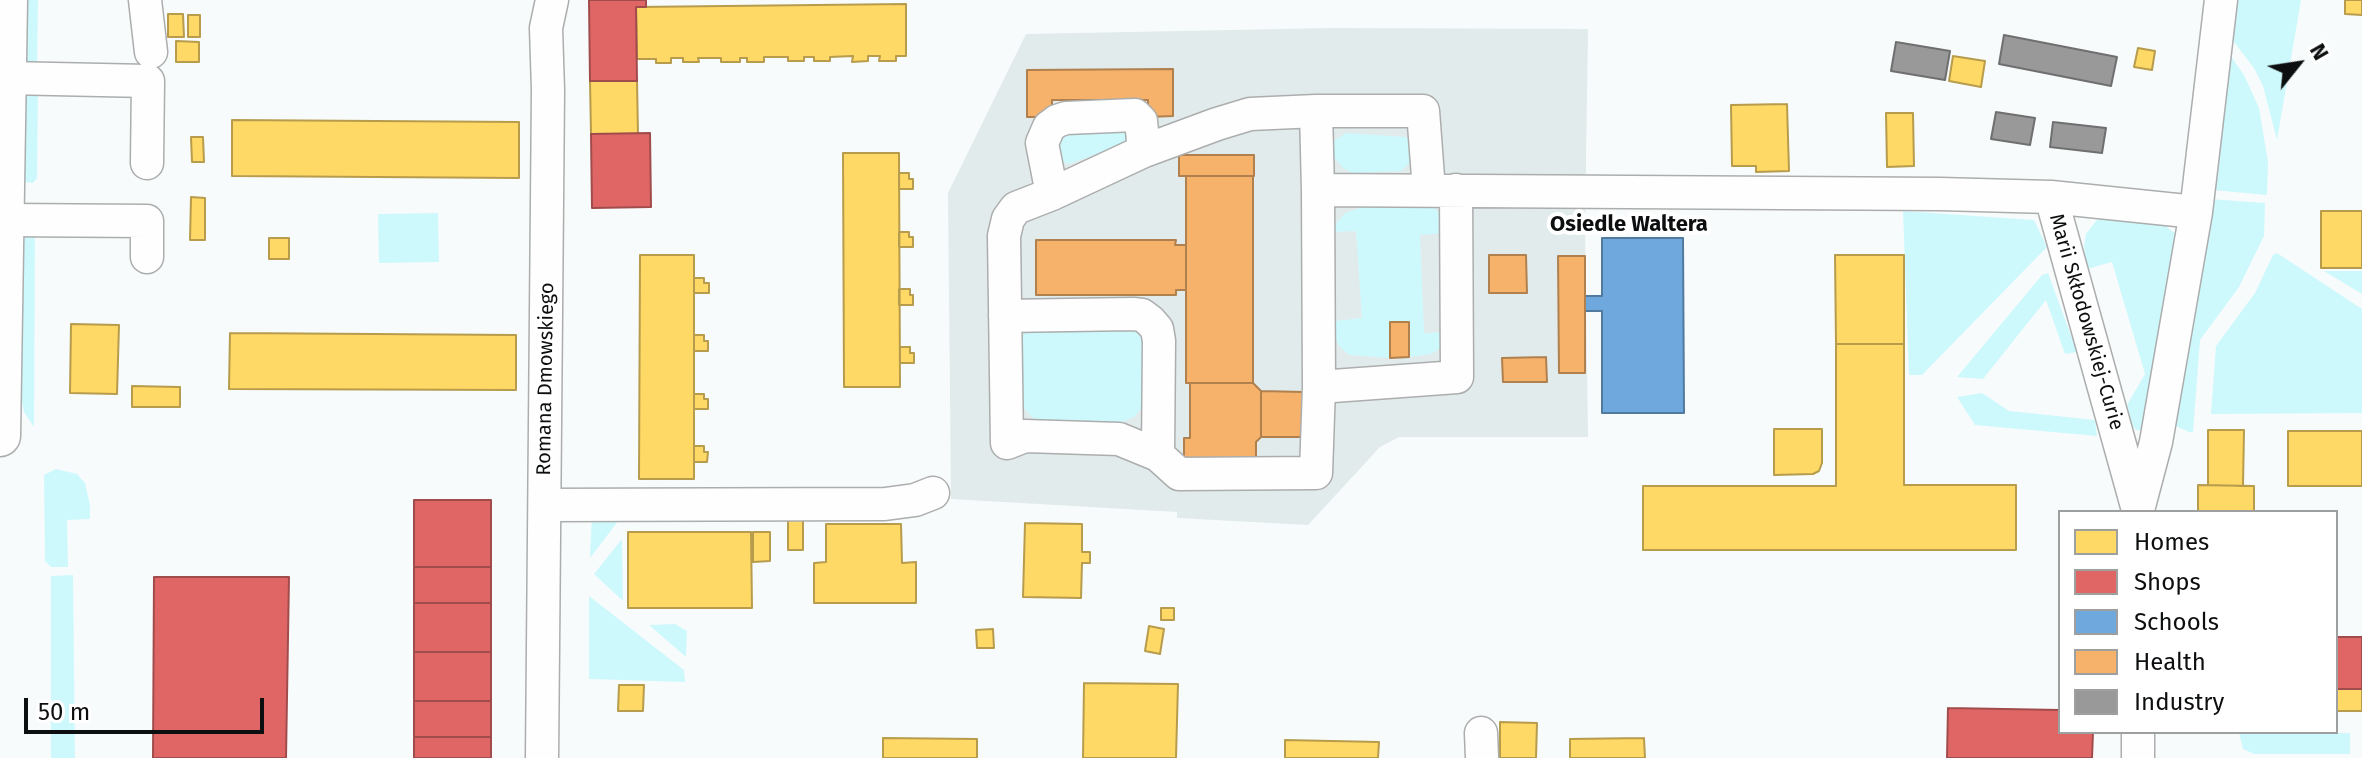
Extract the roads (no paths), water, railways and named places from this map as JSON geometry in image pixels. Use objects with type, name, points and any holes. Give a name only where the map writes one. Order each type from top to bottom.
[{"type":"main road","points":[[0,436],[7,0]]},
{"type":"street","points":[[145,0],[151,52]]},
{"type":"street","name":"Romana Dmowskiego","points":[[542,758],[548,105],[546,28],[552,0]]},
{"type":"street","points":[[2196,212],[2221,0]]},
{"type":"street","points":[[6,78],[148,81],[147,163]]},
{"type":"street","points":[[1316,111],[1319,387],[1316,473],[1179,474],[1158,455],[1119,439],[1025,436],[1007,443],[1004,236],[1008,219],[1016,208],[1144,151],[1250,114],[1316,111],[1423,111],[1442,190],[1457,377],[1319,387]]},
{"type":"street","points":[[1052,194],[1042,143],[1049,127],[1057,121],[1135,115],[1141,121],[1144,151]]},
{"type":"street","points":[[1318,190],[2051,197]]},
{"type":"street","name":"Marii Skłodowskiej-Curie","points":[[2138,510],[2051,197],[2196,212],[2156,442],[2138,510]]},
{"type":"street","points":[[5,220],[147,221],[147,257]]},
{"type":"street","points":[[1005,316],[1133,314],[1142,315],[1150,321],[1157,329],[1159,341],[1158,455]]},
{"type":"street","points":[[545,505],[885,504],[915,500],[933,493]]},
{"type":"street","points":[[2138,734],[2138,758]]},
{"type":"district","name":"Osiedle Waltera","points":[[1629,225]]}]
